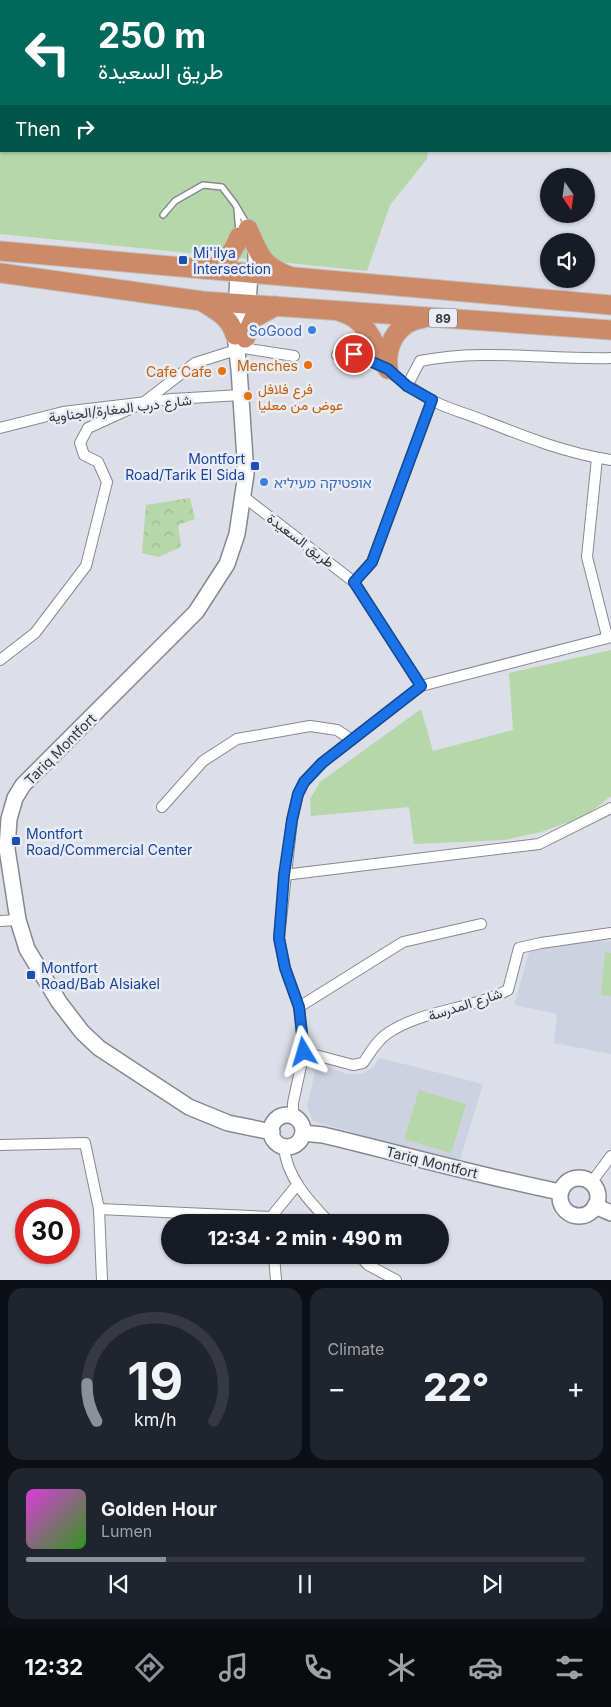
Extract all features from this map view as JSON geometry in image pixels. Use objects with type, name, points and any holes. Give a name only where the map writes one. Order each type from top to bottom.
[{"type":"highway","points":[[197,270],[221,264],[233,254],[242,238],[273,270],[297,279]]},
{"type":"highway","name":"89","points":[[0,252],[611,305]]},
{"type":"highway","name":"89","points":[[0,274],[202,301],[611,330]]},
{"type":"highway","points":[[202,301],[226,318],[232,325],[240,343]]},
{"type":"highway","points":[[240,343],[254,318],[276,306]]},
{"type":"highway","points":[[328,309],[353,315],[366,329],[388,369]]},
{"type":"highway","points":[[388,369],[387,358],[391,343],[398,330],[414,319],[432,317]]},
{"type":"main road","name":"Tariq Montfort","points":[[242,272],[243,304],[239,369],[246,474],[238,534],[227,564],[196,612],[23,785],[16,798],[9,819],[7,849],[18,920],[27,949],[59,1002],[82,1032],[115,1061],[189,1106],[228,1123],[272,1132]]},
{"type":"main road","points":[[293,1116],[301,1123],[303,1133],[294,1145],[284,1146],[275,1141],[272,1132],[278,1118],[293,1116]]},
{"type":"main road","name":"Tariq Montfort","points":[[303,1133],[323,1135],[458,1167],[500,1180],[560,1192]]},
{"type":"main road","points":[[573,1178],[586,1179],[592,1183],[597,1194],[595,1206],[586,1214],[574,1215],[564,1209],[561,1204],[560,1192],[563,1186],[573,1178]]},
{"type":"main road","points":[[595,1206],[611,1213]]},
{"type":"street","points":[[0,660],[35,633],[86,566],[107,482],[98,462],[84,455],[80,443],[88,428],[143,403],[195,363],[240,343],[294,356]]},
{"type":"street","points":[[337,355],[354,354],[388,369],[407,386],[432,400],[538,442],[611,460]]},
{"type":"street","points":[[407,386],[420,361],[441,357],[486,354],[611,358]]},
{"type":"street","name":"شارع درب المغارة/الجناوية","points":[[0,428],[63,412],[241,395]]},
{"type":"street","points":[[354,582],[372,562],[432,400]]},
{"type":"street","points":[[293,1116],[293,1102],[304,1052],[299,1007],[285,968],[279,938],[284,875],[298,794],[304,782],[322,763],[421,686],[609,637],[587,557],[597,458]]},
{"type":"street","name":"طريق السعيدة","points":[[244,497],[354,582],[421,686]]},
{"type":"street","points":[[162,807],[204,761],[237,739],[310,726],[337,730],[352,740]]},
{"type":"street","points":[[284,875],[539,844],[611,808]]},
{"type":"street","points":[[0,921],[18,920]]},
{"type":"street","points":[[299,1007],[403,942],[481,924]]},
{"type":"street","name":"شارع المدرسة","points":[[304,1052],[353,1065],[363,1063],[378,1041],[388,1033],[435,1013],[494,998],[508,990],[519,948],[550,941],[611,933]]},
{"type":"street","points":[[0,1145],[85,1143],[99,1209],[102,1280]]},
{"type":"street","points":[[284,1146],[285,1159],[297,1185],[322,1214]]},
{"type":"street","points":[[592,1183],[611,1156]]},
{"type":"street","points":[[275,1214],[297,1185]]},
{"type":"street","points":[[99,1209],[177,1214]]},
{"type":"street","points":[[275,1264],[276,1280]]},
{"type":"street","points":[[367,1264],[396,1280]]},
{"type":"lane","points":[[162,215],[175,201],[203,184],[222,187],[237,206],[242,238]]},
{"type":"lane","points":[[237,206],[242,238]]},
{"type":"lane","points":[[242,238],[251,242],[242,272]]},
{"type":"shaded area","points":[[593,941],[611,941],[611,1054],[554,1043],[557,1014],[514,1005],[530,949]]},
{"type":"shaded area","points":[[380,1058],[483,1084],[459,1163],[313,1121],[307,1107],[317,1063],[347,1074],[361,1074],[372,1068]]},
{"type":"green space","points":[[0,152],[428,152],[427,159],[390,205],[367,271],[0,234]]},
{"type":"green space","points":[[190,498],[195,519],[178,525],[181,547],[159,557],[142,553],[146,505]]},
{"type":"green space","points":[[611,650],[611,796],[586,816],[541,832],[505,840],[414,844],[409,807],[311,816],[310,799],[320,782],[421,709],[433,751],[513,730],[509,673]]},
{"type":"green space","points":[[605,952],[611,953],[611,996],[601,995]]},
{"type":"green space","points":[[419,1090],[466,1104],[451,1153],[404,1139]]},
{"type":"place","name":"Mi'ilya Intersection","points":[[183,260]]},
{"type":"place","name":"SoGood","points":[[312,330]]},
{"type":"place","name":"Menches","points":[[308,365]]},
{"type":"place","name":"Cafe Cafe","points":[[222,371]]},
{"type":"place","name":"فرع فلافل عوض من معليا","points":[[248,396]]},
{"type":"place","name":"Montfort Road/Tarik El Sida","points":[[255,466]]},
{"type":"place","name":"אופטיקה מעיליא","points":[[264,482]]},
{"type":"place","name":"Montfort Road/Commercial Center","points":[[16,841]]},
{"type":"place","name":"Montfort Road/Bab Alsiakel","points":[[31,975]]},
{"type":"route","points":[[304,1052],[299,1007],[285,968],[279,938],[284,875],[298,794],[304,782],[322,763],[421,686],[354,582],[372,562],[432,400],[407,386],[388,369],[354,354]]}]
